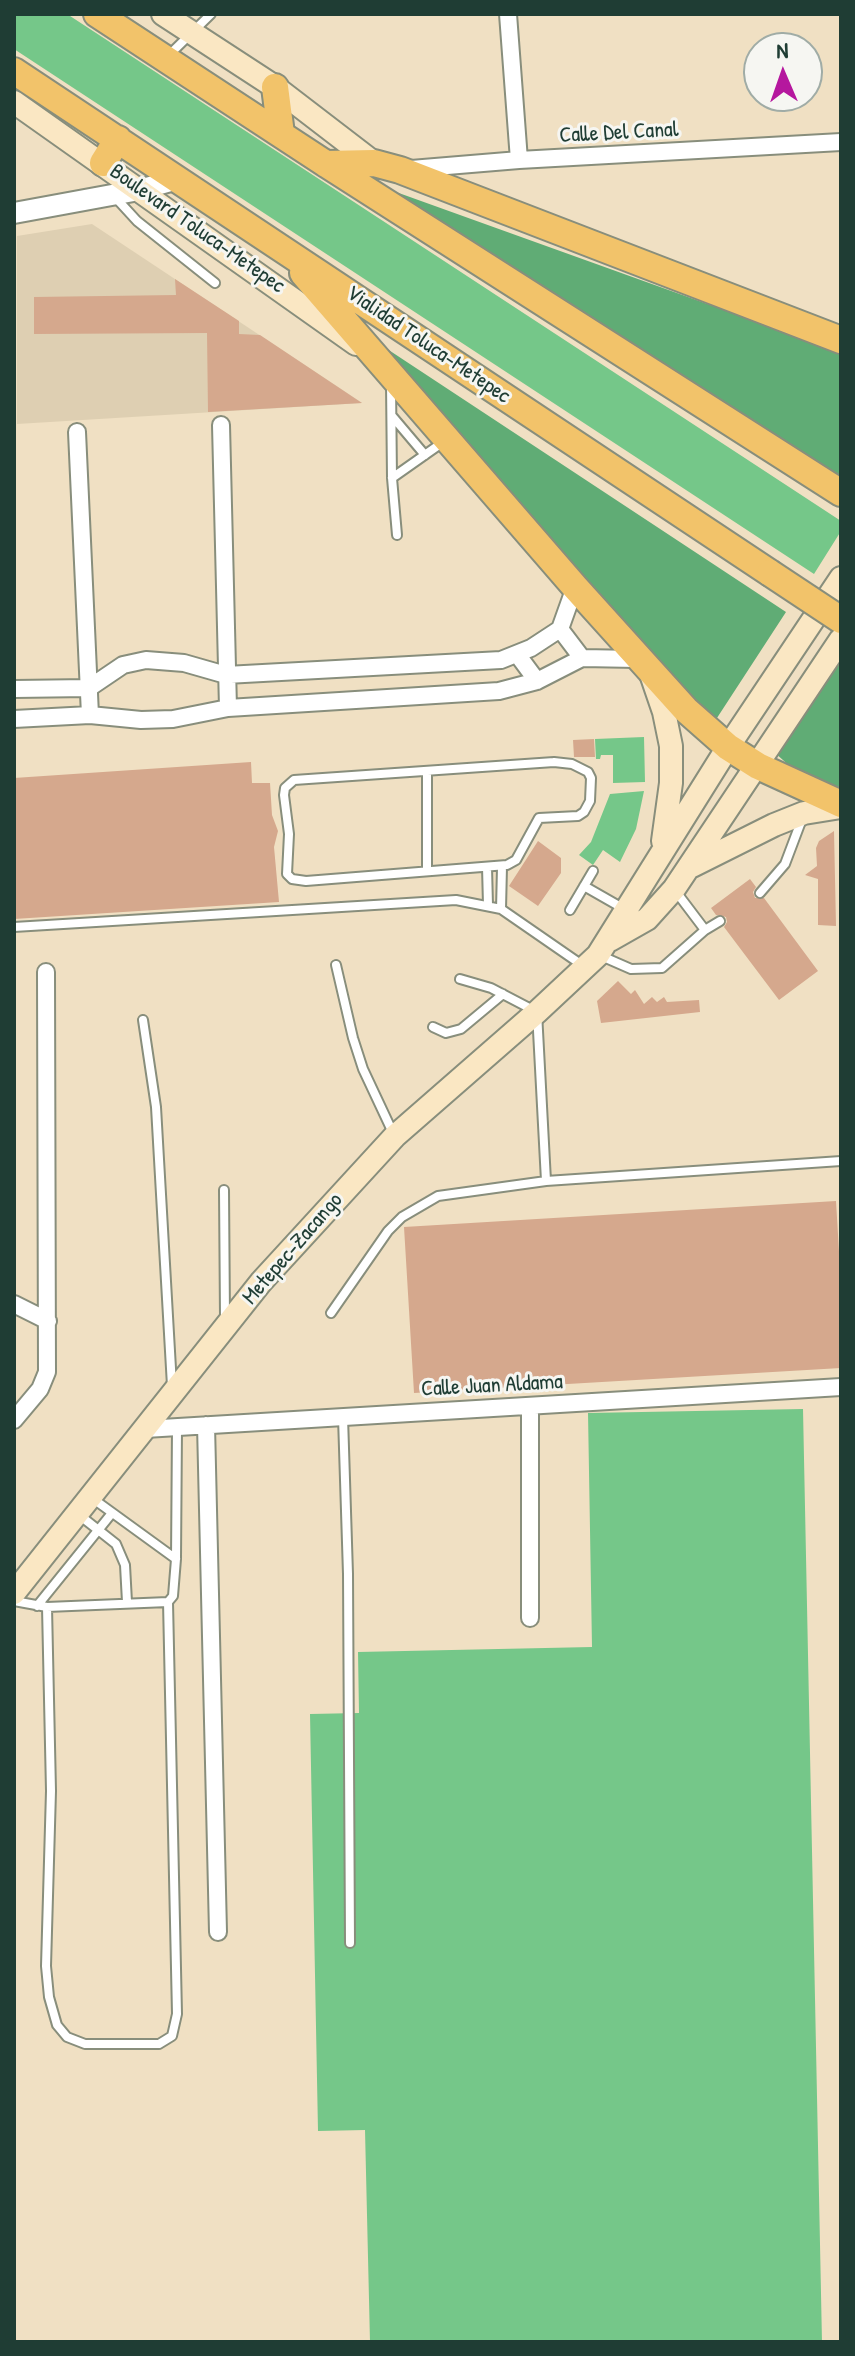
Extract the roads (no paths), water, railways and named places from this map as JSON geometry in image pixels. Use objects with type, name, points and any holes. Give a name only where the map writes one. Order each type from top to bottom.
[{"type":"highway","points":[[97,14],[841,493]]},
{"type":"highway","name":"Vialidad Toluca-Metepec","points":[[14,71],[841,620]]},
{"type":"highway","points":[[275,87],[281,134]]},
{"type":"highway","points":[[103,163],[118,139]]},
{"type":"highway","points":[[326,164],[374,163],[400,170],[841,340]]},
{"type":"highway","points":[[282,248],[384,367],[436,448],[575,587],[686,710],[728,747],[758,766],[841,805]]},
{"type":"main road","points":[[163,14],[275,87],[374,163]]},
{"type":"main road","name":"Boulevard Toluca-Metepec","points":[[14,102],[384,367]]},
{"type":"main road","name":"Metepec-Zacango","points":[[597,954],[728,747],[841,578]]},
{"type":"main road","name":"Metepec-Zacango","points":[[14,1593],[261,1282],[395,1136],[537,1012],[597,954],[647,919],[674,889],[841,639]]},
{"type":"main road","points":[[644,666],[664,712],[671,746],[669,811],[660,855]]},
{"type":"main road","points":[[691,866],[774,825],[804,813],[841,805]]},
{"type":"street","points":[[508,14],[519,160]]},
{"type":"street","name":"Calle Del Canal","points":[[400,170],[519,160],[841,142]]},
{"type":"street","points":[[14,213],[139,190],[178,179]]},
{"type":"street","points":[[221,425],[228,708]]},
{"type":"street","points":[[77,432],[90,715]]},
{"type":"street","points":[[14,689],[89,688],[123,665],[146,660],[184,663],[226,675],[489,662],[517,654],[560,629],[575,587]]},
{"type":"street","points":[[560,629],[582,658]]},
{"type":"street","points":[[517,654],[537,681]]},
{"type":"street","points":[[14,719],[90,715],[141,720],[173,719],[228,708],[499,691],[537,681],[582,658],[644,666]]},
{"type":"street","points":[[14,1420],[45,1382],[48,1321],[46,972]]},
{"type":"street","points":[[14,1304],[48,1321]]},
{"type":"street","name":"Calle Juan Aldama","points":[[145,1429],[841,1387]]},
{"type":"street","points":[[530,1406],[530,1618]]},
{"type":"street","points":[[206,1425],[218,1932]]},
{"type":"lane","points":[[165,59],[211,14]]},
{"type":"lane","points":[[112,193],[137,221],[215,283]]},
{"type":"lane","points":[[384,367],[391,415],[397,535]]},
{"type":"lane","points":[[391,415],[436,448],[392,478]]},
{"type":"lane","points":[[554,762],[572,764],[588,772],[591,778],[590,801],[584,812],[572,817],[539,818],[516,860],[502,867],[306,881],[292,879],[287,874],[289,834],[284,795],[288,784],[294,780],[554,762]]},
{"type":"lane","points":[[427,771],[427,870]]},
{"type":"lane","points":[[760,893],[785,864],[804,813]]},
{"type":"lane","points":[[487,867],[488,905]]},
{"type":"lane","points":[[501,909],[502,867]]},
{"type":"lane","points":[[570,910],[593,871]]},
{"type":"lane","points":[[584,886],[626,911]]},
{"type":"lane","points":[[674,889],[705,930]]},
{"type":"lane","points":[[14,927],[456,900],[501,909],[631,969],[662,968],[705,930],[720,921]]},
{"type":"lane","points":[[336,965],[363,1069],[395,1136]]},
{"type":"lane","points":[[460,979],[503,994],[537,1012],[546,1181]]},
{"type":"lane","points":[[433,1027],[446,1033],[461,1029],[503,994]]},
{"type":"lane","points":[[143,1020],[156,1107],[172,1395]]},
{"type":"lane","points":[[331,1313],[388,1231],[423,1203],[449,1193],[546,1181],[841,1161]]},
{"type":"lane","points":[[224,1190],[226,1327]]},
{"type":"lane","points":[[343,1417],[348,1574],[350,1943]]},
{"type":"lane","points":[[112,1513],[42,1606],[51,1791],[46,1966],[49,1997],[57,2025],[67,2037],[85,2044],[159,2044],[172,2036],[177,2014],[168,1602],[173,1596],[176,1559],[177,1427]]},
{"type":"lane","points":[[84,1506],[112,1513],[176,1559]]},
{"type":"lane","points":[[84,1506],[98,1529],[116,1544],[122,1556],[127,1579],[127,1602]]},
{"type":"lane","points":[[14,1601],[42,1606],[168,1602]]}]
